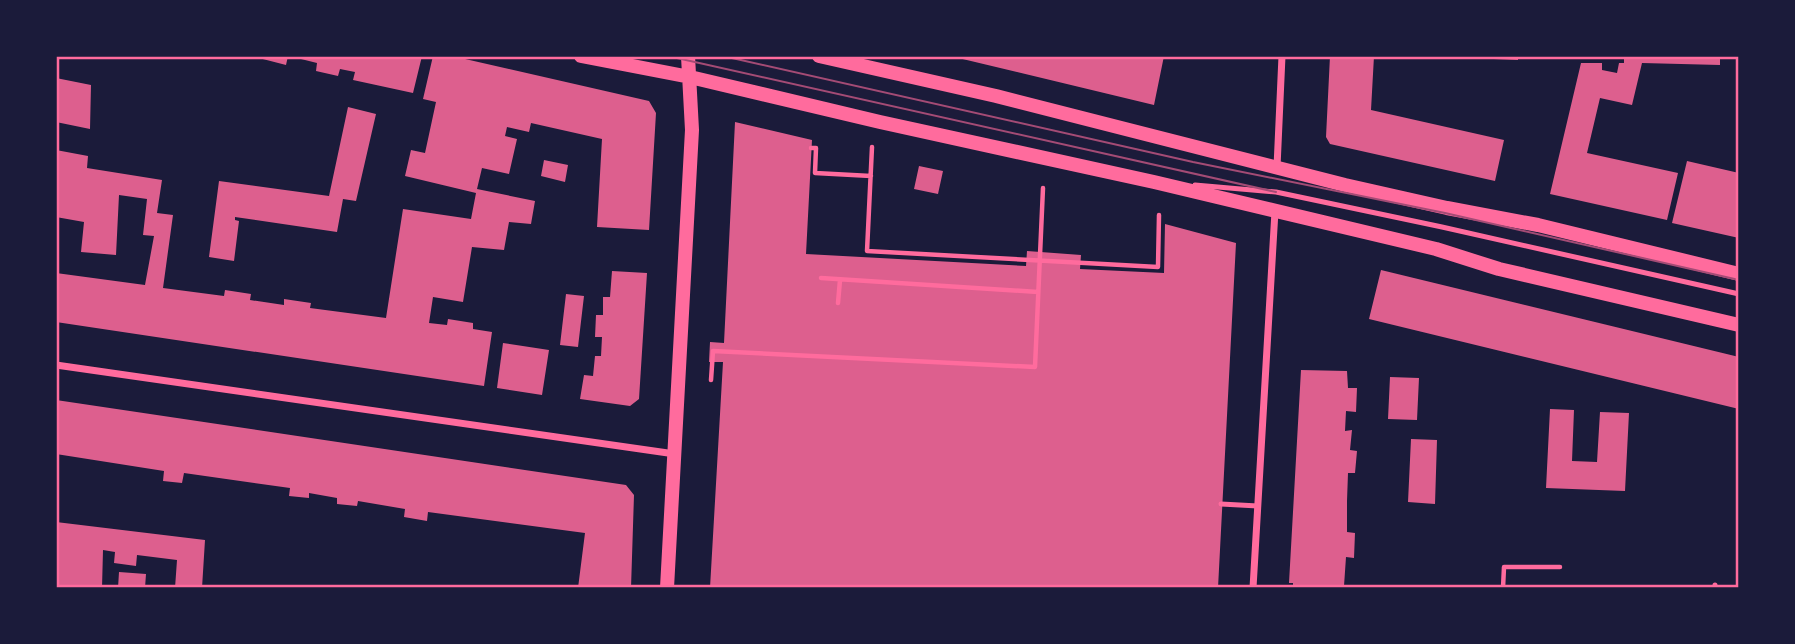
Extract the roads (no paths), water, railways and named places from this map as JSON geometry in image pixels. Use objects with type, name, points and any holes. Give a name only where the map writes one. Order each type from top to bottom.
[{"type":"main road","points":[[581,56],[690,77],[1154,182],[1436,249],[1499,270],[1739,325]]},
{"type":"main road","points":[[667,588],[692,143],[688,56]]},
{"type":"main road","points":[[819,56],[996,96],[1447,208],[1538,225],[1739,274]]},
{"type":"street","points":[[1277,167],[1282,56]]},
{"type":"street","points":[[1252,588],[1275,211]]},
{"type":"street","points":[[56,365],[674,454]]},
{"type":"lane","points":[[1154,182],[1276,192],[1739,294]]},
{"type":"lane","points":[[1275,211],[1276,192]]},
{"type":"lane","points":[[1221,504],[1258,506]]},
{"type":"tram line","points":[[668,56],[1276,192]]},
{"type":"tram line","points":[[723,56],[1193,162],[1445,213],[1739,280]]}]
